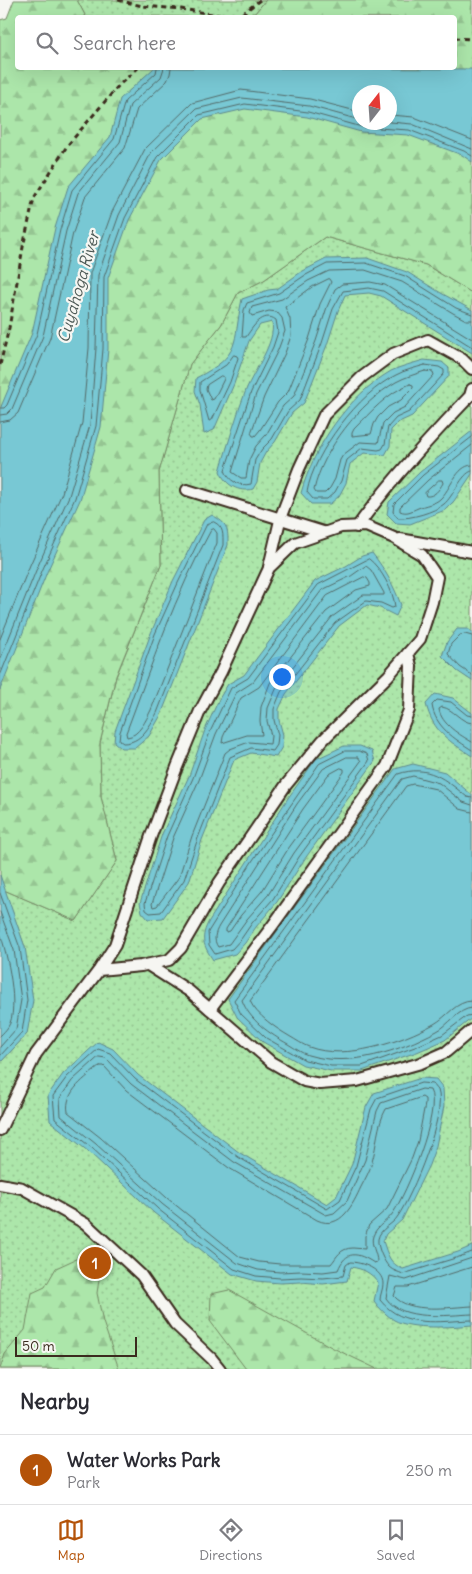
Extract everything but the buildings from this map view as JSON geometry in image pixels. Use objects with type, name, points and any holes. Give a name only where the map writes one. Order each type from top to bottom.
[{"type":"lane","points":[[0,1130],[36,1054],[99,970],[115,945],[151,836],[190,735],[268,568],[281,519],[299,469],[324,415],[362,377],[393,354],[428,340],[462,359],[472,369]]},
{"type":"lane","points":[[357,527],[374,503],[414,456],[470,396],[472,389]]},
{"type":"lane","points":[[187,490],[323,532]]},
{"type":"lane","points":[[99,970],[148,965],[169,960],[181,948],[219,883],[286,785],[323,740],[388,676],[420,639],[432,602],[437,576],[422,555],[394,538],[366,526],[341,527],[295,543],[268,568]]},
{"type":"lane","points":[[394,538],[472,552]]},
{"type":"lane","points":[[210,1009],[387,766],[409,710],[411,666],[408,653]]},
{"type":"lane","points":[[148,965],[190,991],[271,1062],[304,1081],[320,1084],[357,1081],[421,1063],[446,1052],[472,1030]]},
{"type":"lane","points":[[0,1184],[22,1188],[86,1224],[141,1275],[175,1324],[220,1369]]},
{"type":"path","points":[[118,0],[142,6],[213,15]]},
{"type":"path","points":[[239,15],[260,0]]},
{"type":"path","points":[[457,38],[472,39]]},
{"type":"path","points":[[0,365],[10,328],[23,247],[34,198],[67,146],[119,85],[136,70]]},
{"type":"green space","points":[[14,0],[77,0],[85,15],[15,15],[15,70],[457,70],[457,15],[250,15],[255,13],[266,0],[472,0],[472,293],[426,265],[325,237],[264,280],[238,293],[221,325],[190,364],[159,472],[161,565],[116,676],[100,743],[101,797],[117,861],[76,921],[4,890],[0,892],[0,20],[7,18]]},
{"type":"green space","points":[[77,0],[266,0],[255,13],[251,15],[85,15]]},
{"type":"green space","points":[[325,237],[426,265],[472,293],[472,1369],[0,1369],[0,1063],[27,1034],[25,947],[4,890],[76,921],[117,861],[101,797],[100,743],[116,677],[161,565],[159,472],[190,364],[221,325],[238,293],[264,280]]},
{"type":"green space","points":[[80,1257],[100,1273],[97,1293],[103,1322],[119,1369],[0,1369],[5,1354],[25,1330],[32,1293],[45,1287],[56,1268]]},
{"type":"green space","points":[[229,1290],[333,1348],[377,1369],[246,1369],[210,1321],[211,1294]]},
{"type":"water","name":"Cuyahoga River","points":[[472,69],[472,162],[462,155],[408,135],[354,130],[397,130],[397,85],[352,85],[352,130],[307,117],[245,109],[202,119],[161,160],[129,220],[108,278],[108,349],[101,427],[80,500],[47,572],[0,690],[0,409],[32,333],[55,228],[68,187],[110,137],[120,99],[152,70]]},
{"type":"water","points":[[367,258],[407,272],[472,310],[472,353],[381,296],[369,293],[345,295],[304,403],[292,413],[275,442],[266,452],[260,463],[257,482],[253,489],[243,490],[233,487],[225,480],[220,471],[246,390],[271,339],[272,322],[260,325],[249,341],[234,384],[214,430],[204,434],[200,405],[195,391],[196,378],[222,362],[229,354],[233,346],[242,299],[268,290],[277,289],[301,272],[326,259]]},
{"type":"water","points":[[424,360],[442,362],[449,368],[449,376],[412,416],[399,422],[391,430],[390,446],[385,455],[364,453],[350,464],[346,483],[339,496],[330,504],[311,504],[301,493],[307,475],[324,440],[347,408],[375,381],[391,371]]},
{"type":"water","points":[[472,431],[472,474],[454,501],[445,510],[410,524],[396,523],[387,514],[389,502],[420,472]]},
{"type":"water","points":[[212,515],[226,527],[228,545],[161,715],[149,736],[135,748],[121,748],[114,742],[115,731],[151,633],[173,581],[204,520]]},
{"type":"water","points":[[372,553],[389,578],[401,605],[396,616],[380,608],[367,605],[339,626],[286,694],[279,709],[279,720],[283,735],[282,747],[276,757],[251,753],[234,760],[202,840],[189,882],[163,918],[148,919],[142,912],[140,903],[162,834],[189,776],[205,730],[228,684],[244,675],[315,581],[362,556]]},
{"type":"water","points":[[457,629],[468,629],[472,632],[472,681],[457,671],[442,656],[447,642]]},
{"type":"water","points":[[435,694],[453,698],[472,713],[472,756],[443,735],[433,722],[426,704]]},
{"type":"water","points":[[344,746],[360,746],[372,751],[375,761],[304,860],[277,902],[245,943],[235,954],[213,960],[204,941],[204,932],[209,921],[288,798],[316,759]]},
{"type":"water","points":[[413,764],[445,772],[472,795],[472,1018],[445,1040],[362,1071],[331,1071],[303,1065],[263,1042],[237,1017],[228,999],[395,769]]},
{"type":"water","points":[[0,875],[25,947],[33,1000],[27,1034],[0,1063]]},
{"type":"water","points":[[98,1042],[113,1049],[138,1075],[240,1153],[327,1204],[336,1197],[352,1164],[366,1107],[374,1093],[421,1078],[436,1079],[443,1088],[444,1106],[436,1146],[429,1165],[402,1220],[386,1234],[383,1241],[392,1261],[403,1269],[472,1246],[472,1325],[421,1327],[394,1320],[374,1301],[378,1282],[369,1273],[351,1267],[347,1281],[323,1284],[256,1281],[232,1274],[154,1213],[89,1152],[50,1121],[48,1095],[63,1074]]},
{"type":"place","name":"Water Works Park","points":[[95,1263]]}]
